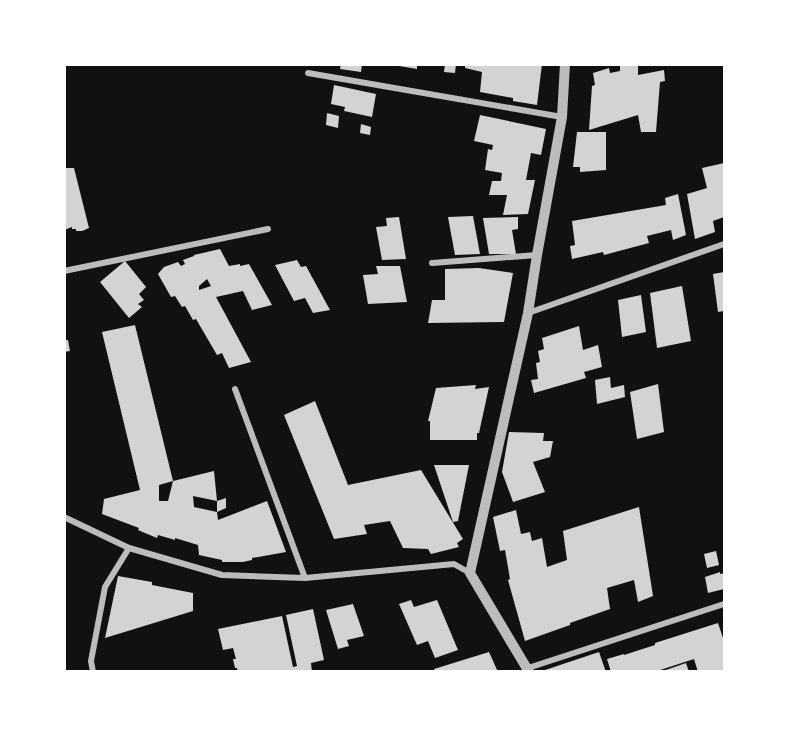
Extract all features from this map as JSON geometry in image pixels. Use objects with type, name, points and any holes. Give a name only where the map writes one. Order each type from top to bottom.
[{"type":"street","points":[[470,573],[528,313],[562,117],[565,64]]},
{"type":"street","points":[[308,73],[562,117]]},
{"type":"street","points":[[64,271],[268,229]]},
{"type":"street","points":[[528,313],[724,244]]},
{"type":"street","points":[[432,263],[537,255]]},
{"type":"street","points":[[234,388],[305,578]]},
{"type":"street","points":[[64,517],[129,548],[222,575],[305,578],[454,564],[470,573],[528,670],[724,604]]},
{"type":"street","points":[[93,672],[91,661],[105,587],[129,548]]},
{"type":"building","points":[[341,64],[362,64],[361,72],[340,69]]},
{"type":"building","points":[[399,64],[417,64],[417,69],[399,66]]},
{"type":"building","points":[[445,64],[456,64],[455,73],[444,72]]},
{"type":"building","points":[[465,64],[542,64],[537,105],[480,92],[482,72],[465,68]]},
{"type":"building","points":[[620,64],[638,64],[638,75],[664,70],[665,81],[660,82],[656,132],[641,132],[638,115],[589,130],[592,86],[595,85],[593,73],[609,68],[610,73],[620,71]]},
{"type":"building","points":[[334,85],[376,94],[372,117],[344,111],[345,107],[331,104]]},
{"type":"building","points":[[327,113],[339,116],[338,128],[326,125]]},
{"type":"building","points":[[480,115],[546,129],[541,155],[531,153],[526,180],[535,180],[528,214],[503,215],[507,195],[489,195],[492,181],[501,181],[502,173],[485,170],[488,149],[492,150],[493,145],[474,141]]},
{"type":"building","points":[[361,124],[371,127],[370,135],[360,133]]},
{"type":"building","points":[[577,132],[606,132],[606,170],[580,172],[580,167],[573,167]]},
{"type":"building","points":[[724,163],[724,217],[713,221],[715,232],[695,239],[687,194],[707,188],[702,168]]},
{"type":"building","points":[[64,168],[74,168],[89,228],[82,231],[76,231],[72,227],[64,230]]},
{"type":"building","points":[[678,194],[686,235],[673,240],[671,230],[647,236],[649,243],[604,255],[603,252],[572,259],[570,246],[575,245],[572,221],[666,205],[665,198]]},
{"type":"building","points":[[473,216],[480,254],[455,255],[448,217]]},
{"type":"building","points":[[399,217],[406,259],[382,260],[376,227],[387,226],[386,218]]},
{"type":"building","points":[[518,217],[518,229],[512,230],[516,254],[489,254],[483,218]]},
{"type":"building","points":[[220,249],[229,266],[249,264],[272,305],[252,310],[243,291],[216,297],[251,362],[229,368],[222,353],[217,355],[196,319],[193,320],[185,306],[182,307],[175,296],[171,297],[158,274],[164,267],[178,262],[181,266],[185,264],[183,260]],"holes":[[[207,279],[211,286],[199,290],[199,286]]]},
{"type":"building","points":[[297,260],[301,267],[306,266],[330,310],[313,313],[305,298],[294,301],[275,265]]},
{"type":"building","points":[[125,261],[146,287],[139,294],[144,300],[138,304],[142,307],[129,318],[100,282]]},
{"type":"building","points":[[376,266],[400,266],[407,302],[368,304],[363,275],[378,274]]},
{"type":"building","points":[[479,268],[513,273],[504,322],[428,323],[432,300],[445,300],[445,269]]},
{"type":"building","points":[[724,272],[724,311],[718,312],[713,274]]},
{"type":"building","points":[[682,286],[691,341],[657,348],[650,293]]},
{"type":"building","points":[[641,295],[646,332],[622,337],[618,300]]},
{"type":"building","points":[[135,325],[173,481],[214,471],[217,501],[193,496],[194,507],[217,512],[218,520],[267,501],[286,552],[252,558],[252,560],[243,562],[222,562],[222,560],[199,555],[198,545],[158,535],[157,538],[138,530],[139,528],[102,514],[104,499],[140,490],[102,332]],"holes":[[[173,481],[168,501],[159,501],[159,485]]]},
{"type":"building","points":[[579,326],[583,350],[598,345],[602,367],[584,372],[586,378],[534,393],[531,380],[538,379],[536,363],[540,362],[538,351],[544,349],[542,338]]},
{"type":"building","points":[[64,340],[68,340],[70,351],[64,352]]},
{"type":"building","points":[[610,377],[611,388],[624,385],[625,397],[597,404],[595,380]]},
{"type":"building","points":[[658,384],[664,432],[637,439],[630,392]]},
{"type":"building","points":[[476,385],[475,389],[489,387],[477,440],[430,440],[430,421],[428,421],[436,388]]},
{"type":"building","points":[[315,401],[348,485],[421,470],[463,539],[457,543],[459,547],[431,554],[428,549],[403,548],[390,521],[364,525],[367,534],[334,539],[284,415]]},
{"type":"building","points":[[509,432],[544,433],[543,441],[553,441],[550,457],[533,462],[545,492],[513,502],[502,472]]},
{"type":"building","points":[[434,465],[469,465],[458,521],[453,522]]},
{"type":"building","points":[[226,498],[226,508],[217,512],[217,501]]},
{"type":"building","points":[[639,507],[653,596],[638,602],[634,580],[607,588],[610,609],[525,641],[508,580],[510,579],[505,550],[500,551],[493,517],[516,510],[521,534],[530,532],[532,541],[542,538],[547,567],[567,560],[563,531]]},
{"type":"building","points":[[716,551],[719,565],[707,568],[704,554]]},
{"type":"building","points":[[720,572],[720,574],[724,573],[724,589],[708,593],[705,577]]},
{"type":"building","points":[[118,576],[193,593],[193,611],[105,638]]},
{"type":"building","points":[[411,600],[414,607],[437,600],[458,650],[435,658],[428,641],[417,645],[399,604]]},
{"type":"building","points":[[353,604],[364,636],[347,640],[349,646],[338,649],[326,610]]},
{"type":"building","points":[[313,609],[324,660],[311,663],[312,672],[238,672],[233,659],[236,659],[233,648],[223,650],[218,629],[282,616],[293,667],[297,666],[286,615]]},
{"type":"building","points":[[718,623],[724,641],[724,672],[698,672],[694,659],[654,672],[611,672],[607,659]]},
{"type":"building","points":[[489,652],[498,672],[435,672],[434,669]]},
{"type":"building","points":[[599,652],[606,672],[542,672],[542,671]]},
{"type":"building","points":[[686,663],[689,672],[663,672],[663,671]]}]
